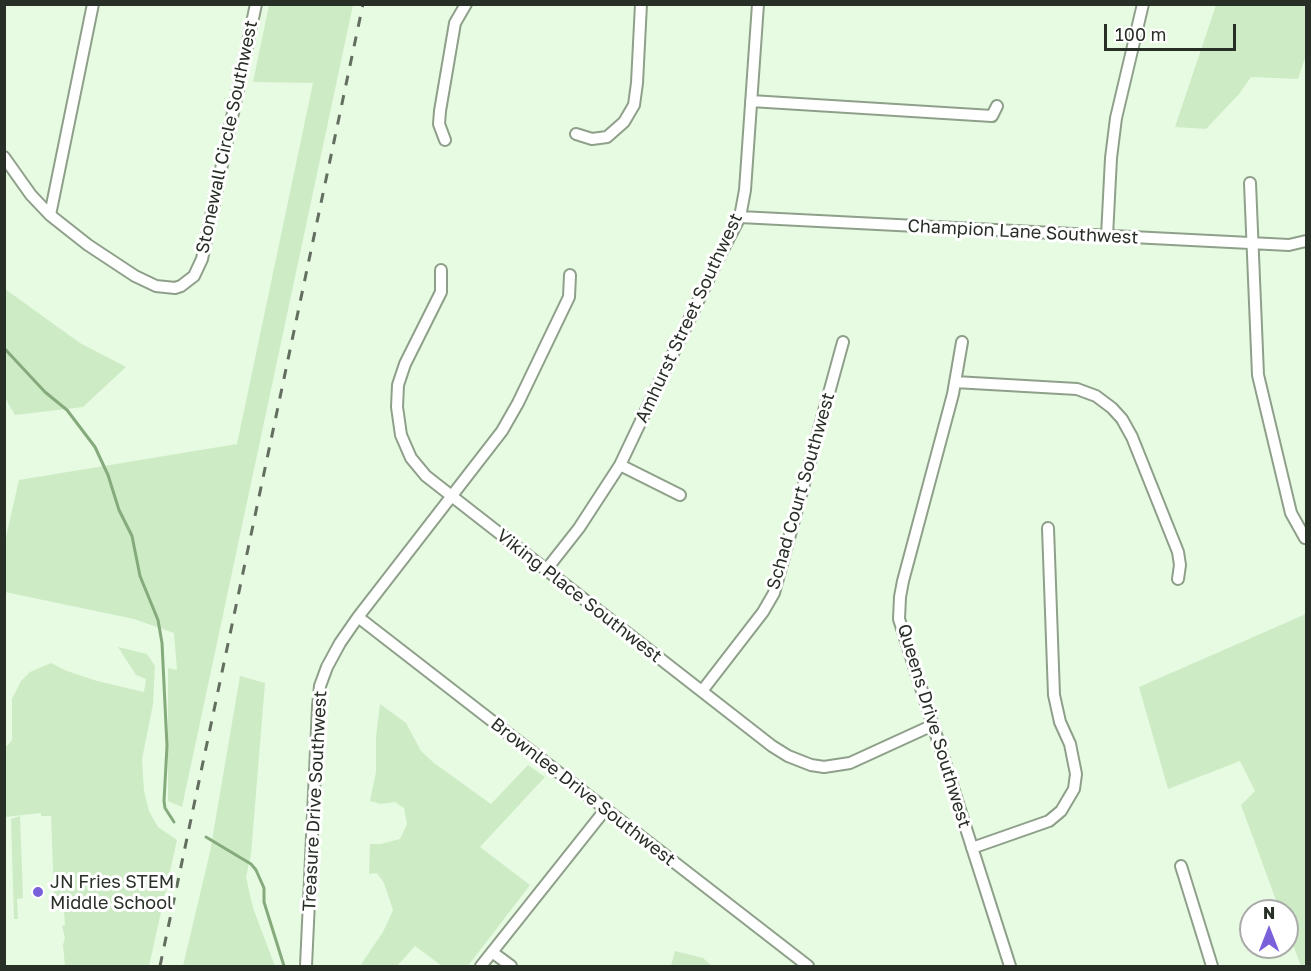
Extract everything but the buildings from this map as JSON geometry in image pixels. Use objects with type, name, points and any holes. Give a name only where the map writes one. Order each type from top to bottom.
[{"type":"street","points":[[50,214],[93,4]]},
{"type":"street","name":"Stonewall Circle Southwest","points":[[4,157],[31,195],[88,245],[135,276],[156,286],[175,288],[182,286],[194,276],[202,259],[256,4]]},
{"type":"street","points":[[445,140],[439,124],[440,111],[455,23],[466,4]]},
{"type":"street","points":[[576,134],[592,139],[607,137],[624,122],[634,105],[641,4]]},
{"type":"street","name":"Amhurst Street Southwest","points":[[546,570],[579,528],[620,465],[719,257],[740,218],[758,4]]},
{"type":"street","points":[[1107,236],[1111,158],[1116,118],[1143,4]]},
{"type":"street","points":[[751,101],[992,116],[997,106]]},
{"type":"street","points":[[1250,183],[1258,375],[1291,513],[1305,538]]},
{"type":"street","name":"Champion Lane Southwest","points":[[740,218],[1289,245],[1306,241]]},
{"type":"street","name":"Viking Place Southwest","points":[[441,270],[441,292],[405,364],[398,385],[396,407],[401,435],[411,458],[426,476],[772,746],[788,756],[811,765],[833,766],[849,763],[933,725]]},
{"type":"street","name":"Treasure Drive Southwest","points":[[306,966],[318,707],[327,667],[358,617],[488,450],[518,403],[569,297],[570,275]]},
{"type":"street","name":"Schad Court Southwest","points":[[702,691],[763,612],[774,593],[843,342]]},
{"type":"street","name":"Queens Drive Southwest","points":[[962,342],[955,382],[900,597],[901,628],[1010,966]]},
{"type":"street","points":[[955,382],[1077,389],[1096,396],[1112,408],[1122,419],[1132,437],[1178,552],[1180,565],[1178,579]]},
{"type":"street","points":[[620,465],[680,495]]},
{"type":"street","points":[[972,848],[1049,821],[1061,811],[1074,789],[1076,774],[1070,744],[1060,722],[1054,695],[1048,528]]},
{"type":"street","name":"Brownlee Drive Southwest","points":[[358,617],[808,966]]},
{"type":"street","points":[[481,966],[605,810]]},
{"type":"street","points":[[1181,866],[1212,966]]},
{"type":"street","points":[[492,952],[511,966]]},
{"type":"green space","points":[[269,5],[353,5],[182,807],[168,801],[168,668],[177,670],[174,633],[134,619],[5,592],[5,541],[19,480],[237,444],[313,83],[253,82]]},
{"type":"green space","points":[[1216,5],[1306,5],[1306,55],[1298,79],[1251,77],[1239,94],[1206,129],[1175,127]]},
{"type":"green space","points":[[5,289],[80,343],[126,367],[83,407],[15,415],[5,398]]},
{"type":"green space","points":[[1306,614],[1306,966],[1301,966],[1298,959],[1299,899],[1276,899],[1241,805],[1255,791],[1240,761],[1168,789],[1139,687]]},
{"type":"green space","points":[[118,647],[147,654],[155,666],[153,704],[142,759],[144,791],[149,811],[158,827],[177,840],[149,966],[65,966],[63,945],[65,938],[62,926],[65,925],[64,910],[68,903],[60,901],[59,896],[54,896],[51,816],[41,816],[41,813],[5,817],[5,748],[12,740],[12,699],[21,681],[30,672],[51,663],[97,681],[144,692],[146,679],[136,675]]},
{"type":"green space","points":[[240,676],[265,683],[251,854],[246,877],[253,908],[275,966],[183,966],[210,852]]},
{"type":"green space","points":[[380,704],[406,723],[421,751],[434,763],[491,804],[528,765],[545,777],[480,847],[530,885],[468,966],[442,966],[415,946],[397,966],[360,966],[383,932],[393,910],[384,883],[377,873],[369,874],[370,844],[381,844],[400,839],[407,824],[404,808],[395,802],[381,804],[370,801],[376,772],[376,737]]},
{"type":"green space","points":[[20,816],[23,898],[17,899],[18,919],[14,919],[11,819]]},
{"type":"green space","points":[[675,951],[703,958],[712,966],[671,966]]},
{"type":"waterway","points":[[4,348],[45,392],[67,410],[95,447],[108,475],[119,510],[132,536],[140,576],[158,620],[162,643],[167,746],[164,801],[165,808],[174,822]]},
{"type":"waterway","points":[[206,837],[251,864],[256,870],[264,888],[264,902],[284,966]]},
{"type":"railway","points":[[160,966],[363,4]]},
{"type":"place","name":"JN Fries STEM Middle School","points":[[38,892]]}]
